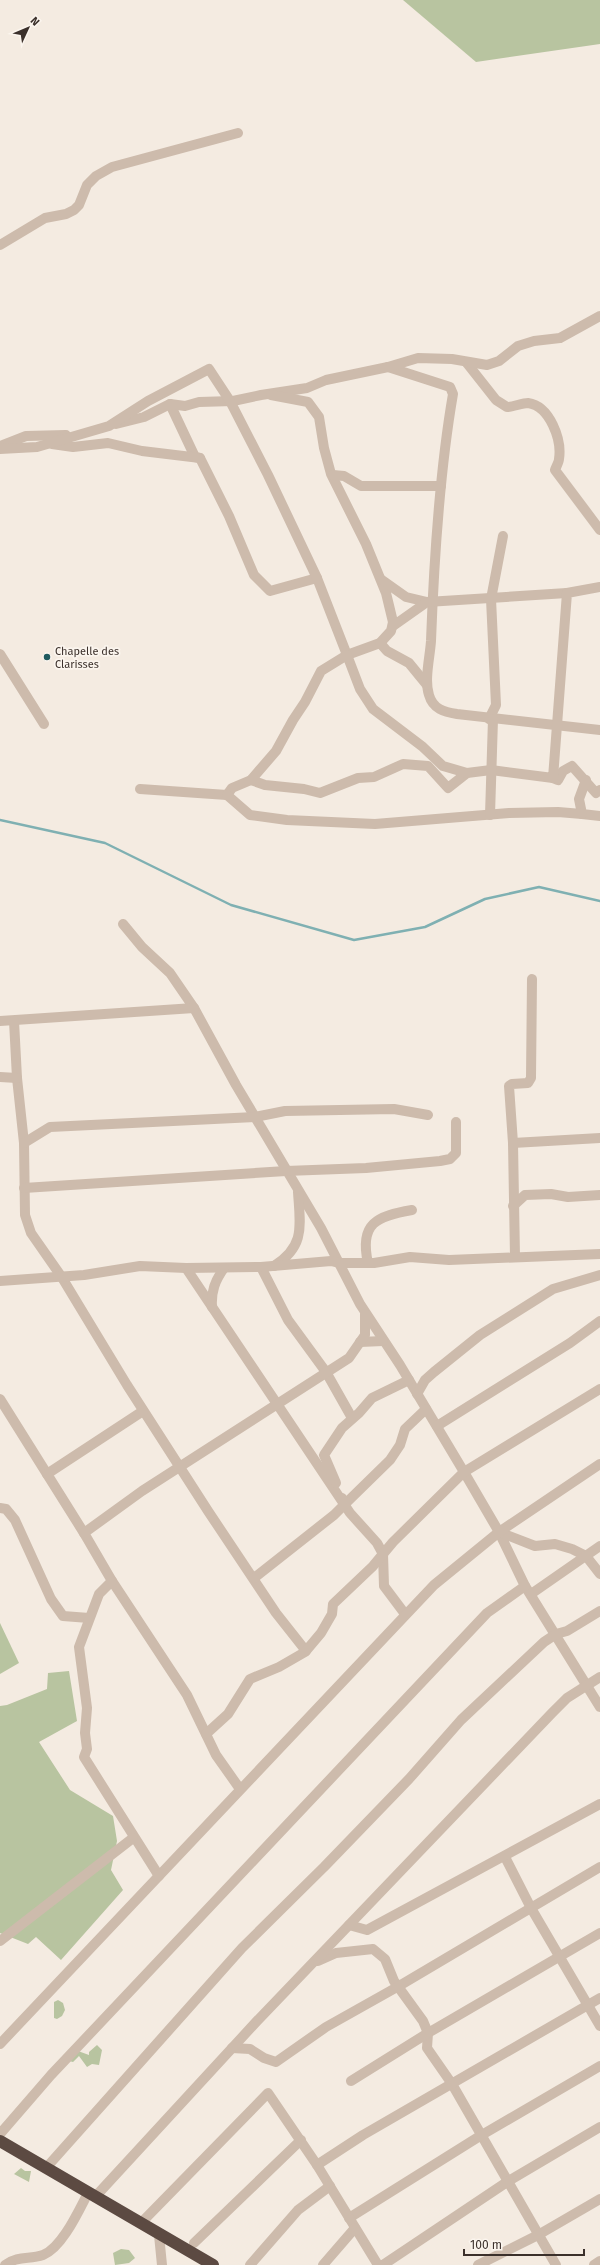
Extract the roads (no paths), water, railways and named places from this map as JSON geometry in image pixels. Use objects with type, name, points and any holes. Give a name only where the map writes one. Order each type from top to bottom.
[{"type":"highway","points":[[0,2141],[159,2235],[213,2265]]},
{"type":"street","points":[[0,245],[45,218],[66,214],[74,210],[79,205],[87,185],[96,176],[108,168],[164,151],[238,133]]},
{"type":"street","points":[[0,449],[28,449],[50,444],[77,434],[144,417],[170,404],[185,406],[199,402],[230,401],[271,395],[307,388],[326,380],[426,358],[487,365],[494,363],[518,346],[534,341],[560,338],[600,316]]},
{"type":"street","points":[[466,362],[496,400],[507,407],[527,403],[542,410],[555,425],[559,459],[555,470],[600,530]]},
{"type":"street","points":[[388,367],[450,387],[452,390],[430,602],[427,685],[429,695],[437,708],[444,712],[491,719],[600,730]]},
{"type":"street","points":[[109,426],[137,407],[207,369],[211,370],[230,401],[268,475],[317,578],[360,689],[372,709],[423,747],[443,766],[468,773],[491,770],[553,778],[558,780],[563,771],[572,766],[596,793],[600,790]]},
{"type":"street","points":[[271,395],[308,402],[316,411],[319,417],[324,448],[333,475],[363,537],[386,593],[393,626]]},
{"type":"street","points":[[170,404],[184,438],[195,457],[200,458],[254,575],[266,588],[275,590],[317,578]]},
{"type":"street","points":[[0,446],[26,436],[77,434]]},
{"type":"street","points":[[50,444],[73,447],[108,443],[142,451],[200,458]]},
{"type":"street","points":[[333,475],[344,476],[361,486],[441,486]]},
{"type":"street","points":[[490,815],[491,719],[496,705],[491,599],[503,536]]},
{"type":"street","points":[[380,578],[406,597],[430,602],[567,593],[600,587]]},
{"type":"street","points":[[553,778],[567,593]]},
{"type":"street","points":[[227,795],[232,788],[251,780],[276,751],[293,720],[306,702],[321,671],[347,655],[380,643],[393,626],[430,602]]},
{"type":"street","points":[[380,643],[387,651],[409,663],[427,685]]},
{"type":"street","points":[[0,654],[44,724]]},
{"type":"street","points":[[251,780],[265,785],[304,789],[320,793],[358,778],[374,776],[403,764],[428,766],[448,788],[468,773]]},
{"type":"street","points":[[582,814],[579,799],[586,780]]},
{"type":"street","points":[[140,789],[227,795],[250,815],[287,820],[376,824],[490,815],[558,812],[600,816]]},
{"type":"street","points":[[123,924],[142,947],[170,973],[194,1008],[255,1117],[321,1228],[365,1312],[437,1426],[499,1532],[528,1590],[588,1685],[600,1707]]},
{"type":"street","points":[[515,1257],[513,1143],[509,1086],[512,1084],[528,1083],[531,1078],[532,979]]},
{"type":"street","points":[[0,1021],[194,1008]]},
{"type":"street","points":[[14,1021],[17,1078],[24,1143],[25,1215],[31,1233],[61,1276],[143,1411],[180,1468],[276,1613],[306,1651]]},
{"type":"street","points":[[0,1077],[17,1078]]},
{"type":"street","points":[[24,1143],[50,1127],[255,1117],[285,1111],[394,1109],[428,1115]]},
{"type":"street","points":[[24,1188],[286,1170],[366,1168],[450,1159],[456,1153],[458,1142],[456,1122]]},
{"type":"street","points":[[513,1143],[600,1138]]},
{"type":"street","points":[[272,1267],[291,1254],[297,1243],[301,1231],[298,1190]]},
{"type":"street","points":[[513,1206],[525,1195],[551,1194],[568,1197],[600,1195]]},
{"type":"street","points":[[368,1263],[365,1239],[378,1219],[392,1213],[412,1210]]},
{"type":"street","points":[[0,1281],[98,1274],[140,1266],[186,1268],[261,1268],[331,1261],[339,1263],[368,1263],[410,1256],[449,1260],[600,1254]]},
{"type":"street","points":[[186,1268],[350,1513],[377,1543],[382,1554],[384,1586],[405,1614]]},
{"type":"street","points":[[212,1307],[211,1293],[216,1280],[224,1268]]},
{"type":"street","points":[[261,1268],[288,1320],[326,1372],[352,1418]]},
{"type":"street","points":[[417,1394],[425,1380],[434,1372],[503,1320],[553,1289],[600,1275]]},
{"type":"street","points":[[84,1533],[142,1491],[180,1468],[276,1403],[349,1358],[365,1336],[365,1312]]},
{"type":"street","points":[[437,1426],[570,1343],[600,1322]]},
{"type":"street","points":[[360,1342],[383,1341]]},
{"type":"street","points":[[345,1504],[324,1454],[342,1428],[379,1393],[409,1380]]},
{"type":"street","points":[[206,1734],[228,1714],[250,1679],[279,1667],[306,1651],[321,1633],[332,1614],[334,1604],[354,1586],[393,1542],[464,1472],[600,1389]]},
{"type":"street","points":[[0,1400],[84,1533],[112,1581],[187,1695],[216,1755],[240,1789]]},
{"type":"street","points":[[254,1578],[345,1504],[390,1460],[400,1445],[405,1429],[426,1409]]},
{"type":"street","points":[[47,1474],[143,1411]]},
{"type":"street","points":[[0,2044],[240,1789],[341,1685],[434,1584],[499,1532],[600,1464]]},
{"type":"street","points":[[0,1508],[6,1509],[14,1520],[51,1599],[63,1616],[89,1618]]},
{"type":"street","points":[[499,1532],[535,1546],[554,1544],[586,1556],[600,1574]]},
{"type":"street","points":[[0,2134],[51,2075],[482,1619],[600,1546]]},
{"type":"street","points":[[112,1581],[99,1594],[79,1648],[87,1708],[85,1732],[87,1749],[84,1757],[158,1876]]},
{"type":"street","points":[[46,2168],[242,1948],[324,1867],[409,1779],[461,1720],[544,1642],[556,1634],[567,1631],[600,1611]]},
{"type":"street","points":[[5,2265],[14,2258],[43,2255],[54,2247],[91,2195],[552,1713],[567,1698],[600,1677]]},
{"type":"street","points":[[349,1925],[367,1930],[505,1857],[600,1804]]},
{"type":"street","points":[[0,1941],[133,1838]]},
{"type":"street","points":[[505,1857],[531,1908],[600,2026]]},
{"type":"street","points":[[232,2048],[250,2048],[264,2058],[276,2062],[326,2027],[399,1986],[600,1867]]},
{"type":"street","points":[[352,2081],[428,2033],[600,1933]]},
{"type":"street","points":[[316,1961],[336,1953],[373,1949],[385,1959],[394,1981],[423,2021],[428,2033],[427,2048],[452,2084],[480,2136],[556,2265]]},
{"type":"street","points":[[317,2165],[600,1998]]},
{"type":"street","points":[[349,2218],[480,2136],[600,2066]]},
{"type":"street","points":[[141,2223],[268,2093],[272,2096],[317,2165],[378,2265]]},
{"type":"street","points":[[383,2265],[507,2182],[600,2127]]},
{"type":"street","points":[[194,2243],[301,2140]]},
{"type":"street","points":[[250,2265],[298,2210],[330,2186]]},
{"type":"street","points":[[478,2265],[538,2235],[600,2199]]},
{"type":"street","points":[[323,2265],[355,2228]]},
{"type":"street","points":[[159,2235],[162,2265]]},
{"type":"street","points":[[594,2265],[600,2261]]},
{"type":"waterway","points":[[0,820],[105,843],[231,905],[354,940],[425,927],[485,899],[539,887],[600,901]]},
{"type":"place","name":"Chapelle des Clarisses","points":[[47,657]]}]
